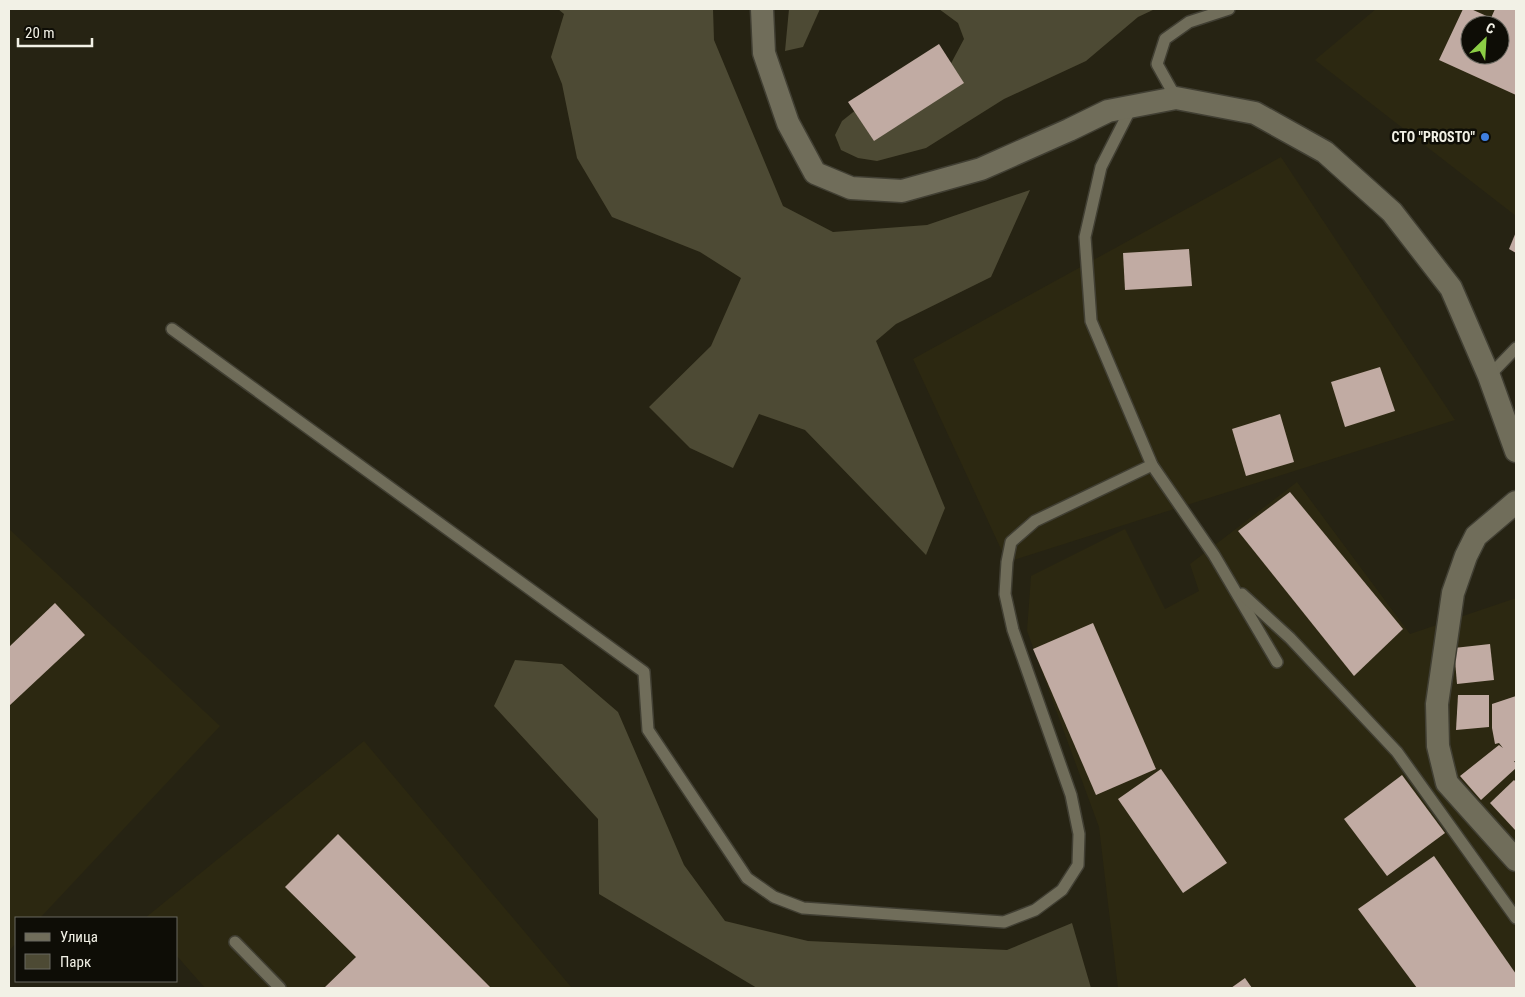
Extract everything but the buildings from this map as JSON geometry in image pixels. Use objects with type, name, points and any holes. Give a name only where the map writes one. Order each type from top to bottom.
[{"type":"street","points":[[762,9],[764,53],[788,123],[815,173],[850,188],[902,191],[972,171],[1069,130],[1108,111],[1176,98],[1255,113],[1325,152],[1392,212],[1451,288],[1488,376],[1516,451]]},
{"type":"street","points":[[1516,502],[1476,536],[1466,556],[1453,593],[1437,704],[1438,746],[1447,783],[1516,860]]},
{"type":"lane","points":[[1176,98],[1157,64],[1165,39],[1189,22],[1229,9]]},
{"type":"lane","points":[[1132,106],[1100,167],[1085,237],[1091,321],[1152,465],[1214,555],[1277,662]]},
{"type":"lane","points":[[172,328],[644,672],[648,730],[747,878],[774,897],[803,908],[1004,922],[1035,910],[1062,890],[1078,864],[1079,834],[1071,795],[1013,630],[1005,594],[1007,562],[1011,542],[1035,521],[1152,465]]},
{"type":"lane","points":[[1488,376],[1516,348]]},
{"type":"lane","points":[[1232,585],[1290,638],[1397,752],[1516,918]]},
{"type":"lane","points":[[235,942],[280,988]]},
{"type":"shaded area","points":[[1376,9],[1516,9],[1516,216],[1315,60]]},
{"type":"shaded area","points":[[1281,157],[1455,420],[1007,562],[913,359]]},
{"type":"shaded area","points":[[1297,482],[1410,634],[1516,598],[1516,988],[1118,988],[1099,827],[1027,631],[1031,576],[1125,529],[1165,609],[1199,591],[1190,564]]},
{"type":"shaded area","points":[[9,529],[220,726],[41,917],[15,917],[15,944],[9,951]]},
{"type":"shaded area","points":[[364,741],[572,988],[205,988],[178,957],[178,917],[146,917]]},
{"type":"green space","points":[[558,9],[713,9],[714,40],[783,206],[833,232],[927,225],[1030,190],[991,277],[896,324],[876,341],[945,508],[926,555],[805,430],[759,414],[733,468],[690,448],[649,407],[711,346],[741,278],[700,252],[612,217],[577,158],[562,84],[551,57],[564,14]]},
{"type":"green space","points":[[789,9],[820,9],[803,47],[785,51]]},
{"type":"green space","points":[[939,9],[1155,9],[1138,17],[1086,61],[1004,99],[926,148],[877,161],[858,158],[841,150],[835,135],[842,121],[867,101],[948,69],[964,39],[958,23]]},
{"type":"green space","points":[[515,660],[562,664],[618,712],[684,865],[725,921],[808,941],[1007,950],[1072,923],[1091,988],[757,988],[599,894],[598,819],[494,706]]},
{"type":"place","name":"СТО \"PROSTO\"","points":[[1485,137]]}]
